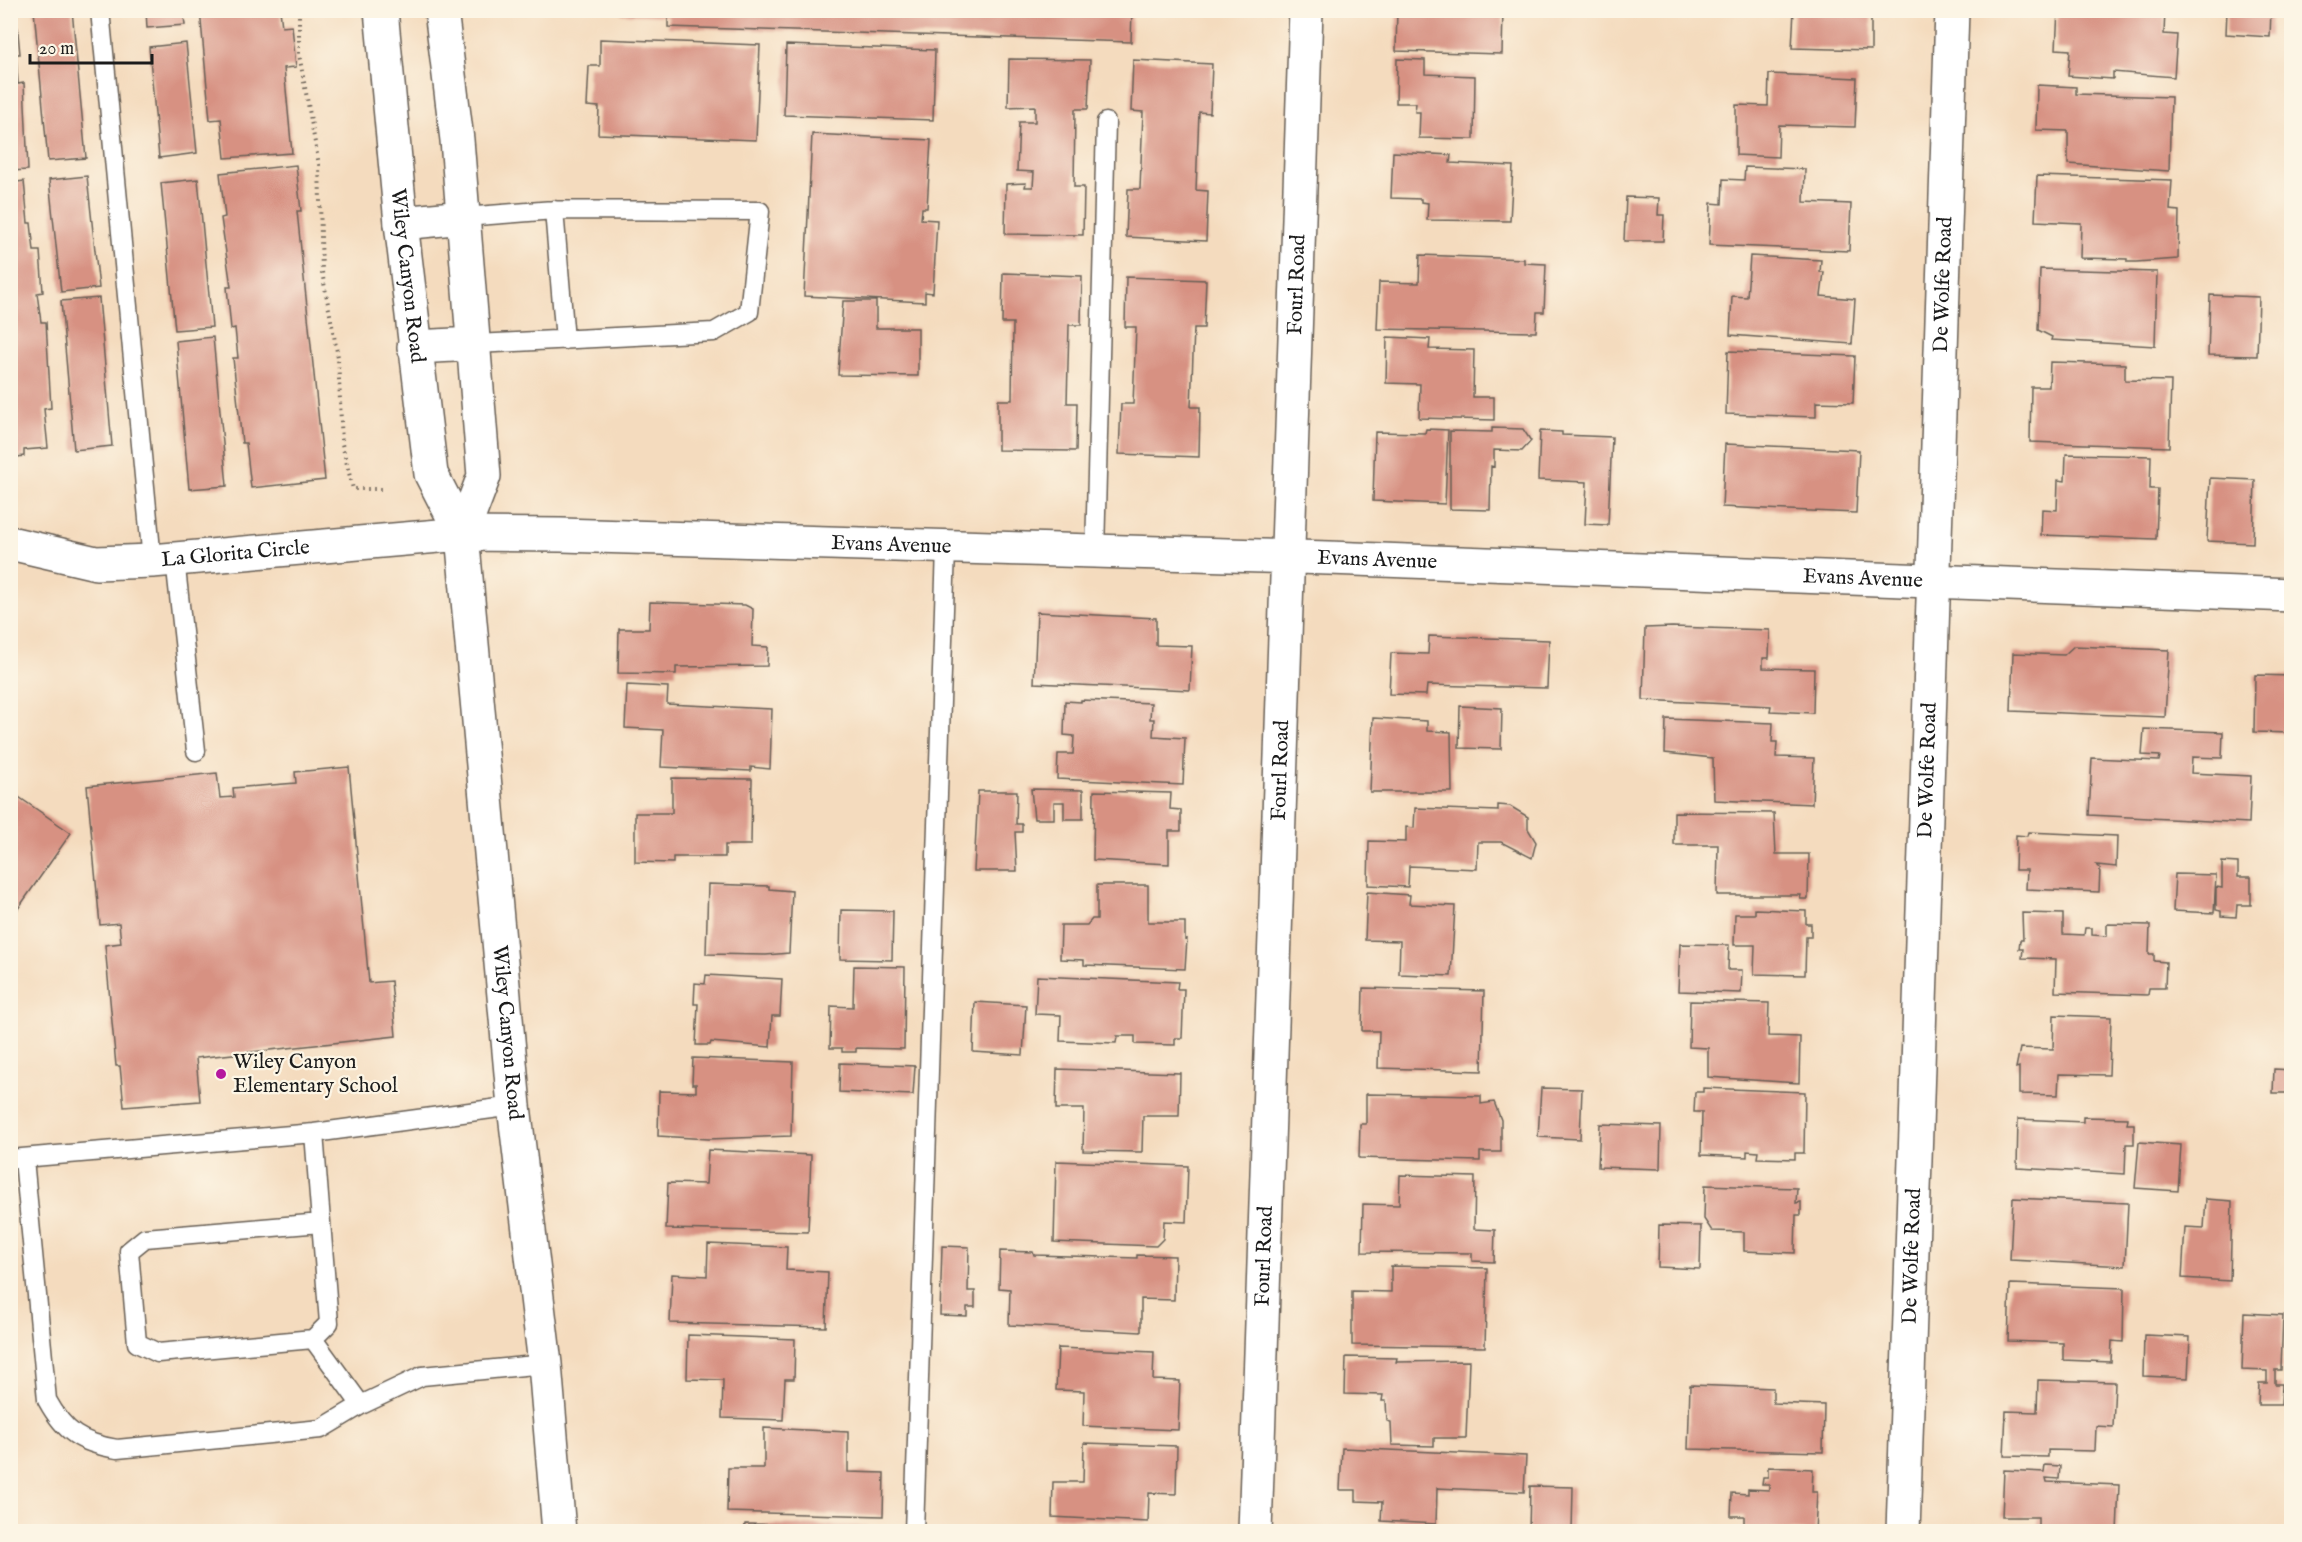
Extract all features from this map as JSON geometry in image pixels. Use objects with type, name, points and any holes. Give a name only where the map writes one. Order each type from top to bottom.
[{"type":"street","name":"Wiley Canyon Road","points":[[381,10],[414,347],[431,474],[462,534],[514,1106],[545,1364],[559,1532]]},
{"type":"street","name":"Wiley Canyon Road","points":[[441,10],[464,217],[484,476],[462,534]]},
{"type":"street","name":"Fourl Road","points":[[1255,1532],[1306,10]]},
{"type":"street","name":"De Wolfe Road","points":[[1902,1532],[1952,10]]},
{"type":"street","points":[[401,223],[464,217]]},
{"type":"street","points":[[414,347],[475,344]]},
{"type":"street","name":"La Glorita Circle","points":[[10,543],[96,563],[164,560],[462,534]]},
{"type":"street","name":"Evans Avenue","points":[[462,534],[561,535],[1287,558],[2292,595]]},
{"type":"lane","points":[[100,10],[164,560],[196,751]]},
{"type":"lane","points":[[1095,552],[1106,122]]},
{"type":"lane","points":[[464,217],[554,210],[760,211],[749,312],[714,332],[475,344]]},
{"type":"lane","points":[[554,210],[565,340]]},
{"type":"lane","points":[[914,1532],[946,548]]},
{"type":"lane","points":[[514,1106],[314,1133],[17,1159],[47,1400],[58,1420],[75,1436],[97,1445],[117,1449],[321,1429],[422,1376],[545,1364]]},
{"type":"lane","points":[[314,1133],[329,1323],[313,1339],[158,1353],[137,1343],[129,1251],[146,1238],[321,1223]]},
{"type":"lane","points":[[313,1339],[361,1406]]},
{"type":"path","points":[[298,10],[299,54],[320,165],[322,272],[338,357],[342,444],[353,489],[383,489]]},
{"type":"building","points":[[34,10],[72,10],[86,158],[48,161]]},
{"type":"building","points":[[146,10],[183,10],[185,25],[147,28]]},
{"type":"building","points":[[200,10],[280,10],[282,27],[292,26],[296,67],[284,68],[292,153],[225,158],[221,119],[210,120]]},
{"type":"building","points":[[620,10],[1132,10],[1131,42],[668,27],[668,16],[621,14]]},
{"type":"building","points":[[1397,10],[1503,10],[1502,54],[1396,51]]},
{"type":"building","points":[[1794,10],[1871,10],[1871,50],[1792,48]]},
{"type":"building","points":[[2058,10],[2165,10],[2164,34],[2177,35],[2174,77],[2113,72],[2113,79],[2068,76],[2070,50],[2056,49]]},
{"type":"building","points":[[2227,10],[2271,10],[2270,37],[2226,34]]},
{"type":"building","points":[[16,12],[20,54],[16,54],[18,84],[24,83],[28,170],[10,171],[10,13]]},
{"type":"building","points":[[600,39],[760,45],[756,140],[598,134],[599,107],[587,106],[589,66],[600,66]]},
{"type":"building","points":[[186,43],[197,153],[159,158],[149,47]]},
{"type":"building","points":[[786,45],[935,50],[933,120],[784,115]]},
{"type":"building","points":[[1009,59],[1090,60],[1088,109],[1075,109],[1074,187],[1084,187],[1083,235],[1005,234],[1006,184],[1026,183],[1025,187],[1033,187],[1034,172],[1017,171],[1019,122],[1035,122],[1035,106],[1008,107]]},
{"type":"building","points":[[1397,59],[1425,60],[1425,74],[1475,76],[1474,139],[1419,138],[1420,112],[1415,112],[1416,103],[1396,103]]},
{"type":"building","points":[[1133,60],[1212,64],[1210,113],[1199,112],[1196,190],[1208,191],[1206,241],[1126,237],[1128,189],[1140,189],[1143,112],[1131,111]]},
{"type":"building","points":[[1769,74],[1857,78],[1855,127],[1779,125],[1778,157],[1736,155],[1736,105],[1768,106]]},
{"type":"building","points":[[2037,85],[2076,87],[2076,94],[2171,97],[2169,171],[2068,164],[2068,131],[2036,130]]},
{"type":"building","points":[[812,134],[931,140],[927,208],[922,208],[921,219],[937,220],[933,293],[925,292],[925,302],[804,296]]},
{"type":"building","points":[[1393,152],[1451,155],[1450,163],[1513,166],[1510,221],[1427,220],[1428,203],[1421,202],[1421,199],[1391,198]]},
{"type":"building","points":[[296,165],[301,211],[297,211],[325,480],[251,488],[246,443],[242,443],[233,358],[238,358],[235,328],[231,329],[227,287],[231,287],[221,218],[225,217],[220,173]]},
{"type":"building","points":[[1745,167],[1805,169],[1804,202],[1851,204],[1849,251],[1709,245],[1711,203],[1722,204],[1723,179],[1744,180]]},
{"type":"building","points":[[87,176],[99,288],[61,292],[49,180]]},
{"type":"building","points":[[2037,176],[2172,180],[2170,210],[2179,211],[2178,259],[2127,262],[2127,259],[2080,258],[2081,223],[2035,221]]},
{"type":"building","points":[[198,179],[212,327],[175,330],[161,183]]},
{"type":"building","points":[[24,181],[28,223],[31,223],[34,251],[40,251],[43,292],[37,293],[41,322],[46,322],[51,408],[44,409],[48,448],[24,450],[24,456],[10,458],[10,183]]},
{"type":"building","points":[[1626,197],[1659,198],[1658,215],[1664,215],[1663,241],[1624,241]]},
{"type":"building","points":[[1420,255],[1524,259],[1524,263],[1546,264],[1544,312],[1537,312],[1536,332],[1377,329],[1379,282],[1419,283]]},
{"type":"building","points":[[1750,256],[1821,260],[1820,272],[1824,272],[1821,296],[1855,299],[1852,344],[1730,335],[1732,296],[1747,297]]},
{"type":"building","points":[[2040,269],[2157,272],[2155,346],[2051,340],[2052,337],[2038,330]]},
{"type":"building","points":[[1003,273],[1082,276],[1081,325],[1069,325],[1067,403],[1077,403],[1076,451],[998,450],[998,400],[1012,400],[1013,323],[1002,323]]},
{"type":"building","points":[[1126,277],[1206,280],[1204,328],[1194,328],[1191,407],[1200,407],[1199,457],[1119,454],[1121,404],[1133,404],[1136,327],[1125,327]]},
{"type":"building","points":[[2210,295],[2259,297],[2257,356],[2208,355]]},
{"type":"building","points":[[99,298],[112,446],[74,450],[61,301]]},
{"type":"building","points":[[843,301],[876,301],[876,328],[918,328],[918,376],[838,375]]},
{"type":"building","points":[[213,337],[227,486],[189,489],[176,341]]},
{"type":"building","points":[[1387,337],[1430,339],[1429,349],[1474,350],[1473,397],[1494,397],[1494,420],[1419,418],[1420,384],[1386,383]]},
{"type":"building","points":[[1728,351],[1855,356],[1853,403],[1816,402],[1816,417],[1726,414]]},
{"type":"building","points":[[2050,362],[2125,364],[2125,380],[2171,381],[2169,447],[2030,442],[2031,387],[2049,387]]},
{"type":"building","points":[[1492,428],[1523,429],[1531,441],[1522,451],[1494,450],[1494,467],[1491,466],[1490,510],[1450,509],[1450,431],[1492,432]]},
{"type":"building","points":[[1426,429],[1448,430],[1445,504],[1373,501],[1375,432],[1425,433]]},
{"type":"building","points":[[1540,431],[1562,432],[1562,435],[1612,437],[1608,525],[1585,524],[1587,482],[1538,480]]},
{"type":"building","points":[[1725,444],[1859,450],[1856,513],[1722,507]]},
{"type":"building","points":[[2066,454],[2151,456],[2150,489],[2158,489],[2156,539],[2041,535],[2042,509],[2057,510],[2058,480],[2065,481]]},
{"type":"building","points":[[2210,478],[2255,480],[2253,543],[2207,541]]},
{"type":"building","points":[[650,602],[745,605],[753,609],[752,646],[768,647],[767,666],[676,667],[676,674],[618,673],[619,629],[649,629]]},
{"type":"building","points":[[1037,612],[1156,618],[1156,645],[1192,646],[1190,690],[1034,683]]},
{"type":"building","points":[[1645,628],[1770,630],[1769,658],[1763,658],[1763,668],[1814,669],[1813,713],[1770,711],[1771,706],[1643,700]]},
{"type":"building","points":[[1429,636],[1549,640],[1547,688],[1427,685],[1426,695],[1389,694],[1391,653],[1428,654]]},
{"type":"building","points":[[2074,646],[2169,650],[2165,717],[2011,711],[2013,653],[2064,655]]},
{"type":"building","points":[[2255,675],[2292,676],[2292,733],[2254,732]]},
{"type":"building","points":[[627,685],[668,687],[667,704],[772,709],[770,769],[751,767],[751,771],[661,767],[663,730],[625,728]]},
{"type":"building","points":[[1081,700],[1151,703],[1150,719],[1154,719],[1153,736],[1185,738],[1183,785],[1057,779],[1058,754],[1073,754],[1074,736],[1064,735],[1065,701],[1081,702]]},
{"type":"building","points":[[1460,706],[1502,708],[1501,749],[1459,748]]},
{"type":"building","points":[[1373,718],[1427,721],[1427,731],[1451,732],[1452,792],[1370,792]]},
{"type":"building","points":[[1666,719],[1773,723],[1772,742],[1777,742],[1776,757],[1814,758],[1812,804],[1714,800],[1713,758],[1665,753]]},
{"type":"building","points":[[2144,729],[2223,732],[2222,758],[2192,757],[2191,773],[2251,776],[2249,823],[2089,815],[2092,758],[2159,761],[2160,756],[2142,755]]},
{"type":"building","points":[[349,767],[369,983],[391,981],[396,1036],[196,1058],[200,1101],[124,1107],[120,1066],[116,1066],[105,945],[121,943],[119,923],[100,925],[87,786],[217,773],[220,798],[234,797],[233,788],[296,783],[295,772]]},
{"type":"building","points":[[672,778],[752,779],[751,845],[725,845],[725,857],[673,857],[673,863],[635,862],[635,813],[672,813]]},
{"type":"building","points":[[1031,789],[1083,790],[1083,819],[1064,819],[1064,802],[1054,802],[1054,819],[1034,819]]},
{"type":"building","points":[[10,791],[71,833],[10,920]]},
{"type":"building","points":[[978,791],[1017,791],[1016,824],[1022,824],[1022,832],[1015,832],[1017,871],[974,871]]},
{"type":"building","points":[[1094,791],[1171,793],[1170,809],[1181,810],[1181,831],[1169,831],[1169,864],[1093,860]]},
{"type":"building","points":[[1498,805],[1510,806],[1528,817],[1528,829],[1536,842],[1532,858],[1501,842],[1478,842],[1477,869],[1409,866],[1408,887],[1368,885],[1369,841],[1406,842],[1406,827],[1414,828],[1415,808],[1498,811]]},
{"type":"building","points":[[1674,812],[1774,813],[1776,854],[1809,854],[1808,899],[1800,899],[1801,895],[1717,895],[1718,845],[1674,845]]},
{"type":"building","points":[[2028,832],[2117,836],[2116,867],[2097,865],[2100,868],[2099,892],[2026,889],[2027,870],[2015,870],[2016,835],[2027,836]]},
{"type":"building","points":[[2222,862],[2238,863],[2238,877],[2251,877],[2251,905],[2237,905],[2236,917],[2221,916],[2221,911],[2216,910],[2216,887],[2222,888]]},
{"type":"building","points":[[2175,874],[2216,875],[2214,913],[2173,911]]},
{"type":"building","points":[[708,884],[769,886],[769,889],[792,891],[789,953],[706,954]]},
{"type":"building","points":[[1097,885],[1148,885],[1148,922],[1185,922],[1185,940],[1187,939],[1185,969],[1084,965],[1084,960],[1060,959],[1061,925],[1087,925],[1092,919],[1097,919]]},
{"type":"building","points":[[1367,892],[1410,895],[1409,904],[1455,906],[1451,976],[1399,974],[1400,941],[1365,940]]},
{"type":"building","points":[[1755,909],[1806,911],[1806,924],[1811,924],[1811,937],[1806,937],[1805,975],[1754,974],[1755,945],[1734,945],[1735,914],[1755,914]]},
{"type":"building","points":[[841,910],[893,911],[892,960],[840,959]]},
{"type":"building","points":[[2022,913],[2063,914],[2063,934],[2084,935],[2085,928],[2092,928],[2092,935],[2107,936],[2107,924],[2150,925],[2149,954],[2154,954],[2154,961],[2166,962],[2165,988],[2149,988],[2148,995],[2055,992],[2056,959],[2022,958],[2023,949],[2019,949],[2020,940],[2023,940]]},
{"type":"building","points":[[1680,944],[1729,945],[1728,970],[1742,970],[1741,993],[1678,991]]},
{"type":"building","points":[[854,966],[905,967],[904,1049],[856,1048],[856,1052],[842,1052],[842,1048],[830,1048],[831,1006],[853,1007]]},
{"type":"building","points":[[706,975],[782,979],[780,1016],[772,1016],[770,1047],[711,1042],[710,1045],[696,1045],[698,1004],[694,1004],[695,983],[705,984]]},
{"type":"building","points":[[1037,976],[1178,982],[1177,989],[1184,989],[1182,1038],[1175,1038],[1175,1045],[1135,1044],[1135,1036],[1117,1036],[1116,1043],[1060,1041],[1061,1015],[1035,1014]]},
{"type":"building","points":[[1363,988],[1484,991],[1482,1071],[1378,1068],[1379,1031],[1362,1031]]},
{"type":"building","points":[[1690,1001],[1769,1003],[1768,1036],[1800,1037],[1799,1083],[1708,1077],[1708,1048],[1689,1047]]},
{"type":"building","points":[[975,1002],[1026,1005],[1023,1055],[973,1052]]},
{"type":"building","points":[[2054,1015],[2111,1017],[2109,1075],[2059,1074],[2058,1095],[2019,1094],[2019,1067],[2016,1068],[2020,1048],[2053,1049]]},
{"type":"building","points":[[693,1058],[793,1062],[791,1136],[709,1139],[658,1136],[659,1091],[696,1092],[696,1084],[692,1084]]},
{"type":"building","points":[[840,1063],[915,1066],[913,1095],[839,1092]]},
{"type":"building","points":[[1057,1069],[1180,1073],[1179,1116],[1143,1116],[1142,1152],[1083,1151],[1084,1109],[1056,1109]]},
{"type":"building","points":[[2274,1069],[2292,1070],[2292,1093],[2273,1093]]},
{"type":"building","points":[[1541,1088],[1582,1089],[1580,1139],[1538,1137]]},
{"type":"building","points":[[1703,1088],[1805,1092],[1804,1153],[1795,1153],[1795,1159],[1757,1158],[1758,1152],[1747,1151],[1747,1157],[1701,1155],[1702,1112],[1694,1112],[1695,1092],[1703,1092]]},
{"type":"building","points":[[1366,1094],[1481,1096],[1481,1104],[1494,1102],[1501,1120],[1501,1152],[1480,1152],[1480,1161],[1359,1158],[1360,1124],[1366,1124]]},
{"type":"building","points":[[2083,1117],[2128,1118],[2127,1124],[2134,1124],[2134,1144],[2126,1144],[2125,1174],[2017,1168],[2018,1119],[2083,1122]]},
{"type":"building","points":[[1600,1124],[1661,1126],[1660,1169],[1598,1167]]},
{"type":"building","points":[[2139,1142],[2181,1145],[2178,1191],[2135,1188]]},
{"type":"building","points":[[708,1150],[811,1155],[808,1232],[666,1229],[668,1183],[706,1184]]},
{"type":"building","points":[[1056,1161],[1188,1166],[1186,1222],[1164,1221],[1163,1239],[1156,1246],[1054,1242]]},
{"type":"building","points":[[1400,1175],[1475,1177],[1474,1229],[1495,1230],[1494,1262],[1472,1261],[1472,1253],[1362,1252],[1363,1204],[1399,1205]]},
{"type":"building","points":[[1705,1185],[1797,1188],[1796,1203],[1801,1202],[1801,1215],[1796,1215],[1795,1253],[1744,1251],[1744,1232],[1712,1231],[1704,1219]]},
{"type":"building","points":[[2013,1198],[2128,1203],[2125,1266],[2010,1260]]},
{"type":"building","points":[[2206,1199],[2232,1201],[2230,1281],[2182,1278],[2185,1227],[2204,1228]]},
{"type":"building","points":[[1659,1225],[1701,1226],[1700,1269],[1658,1267]]},
{"type":"building","points":[[708,1244],[787,1247],[786,1270],[828,1272],[826,1327],[670,1323],[672,1274],[707,1276]]},
{"type":"building","points":[[942,1246],[969,1247],[968,1291],[975,1291],[975,1307],[967,1307],[967,1316],[940,1315]]},
{"type":"building","points":[[1000,1251],[1033,1252],[1034,1255],[1137,1258],[1137,1255],[1175,1256],[1174,1300],[1141,1299],[1141,1332],[1009,1325],[1010,1289],[999,1288]]},
{"type":"building","points":[[1391,1266],[1487,1268],[1485,1347],[1352,1345],[1352,1291],[1391,1292]]},
{"type":"building","points":[[2010,1284],[2124,1288],[2123,1342],[2112,1341],[2111,1362],[2063,1360],[2063,1343],[2008,1341]]},
{"type":"building","points":[[2244,1313],[2283,1315],[2281,1370],[2275,1370],[2275,1384],[2282,1384],[2281,1405],[2258,1405],[2259,1383],[2267,1383],[2267,1371],[2242,1370]]},
{"type":"building","points":[[688,1335],[795,1339],[794,1379],[785,1379],[783,1420],[722,1418],[723,1380],[687,1379]]},
{"type":"building","points":[[2144,1335],[2190,1337],[2188,1378],[2143,1376]]},
{"type":"building","points":[[1058,1348],[1154,1352],[1153,1380],[1180,1381],[1178,1430],[1083,1426],[1084,1391],[1056,1390]]},
{"type":"building","points":[[1346,1357],[1397,1358],[1396,1362],[1469,1361],[1466,1438],[1434,1438],[1434,1446],[1392,1445],[1391,1422],[1387,1421],[1386,1401],[1382,1401],[1383,1395],[1345,1394]]},
{"type":"building","points":[[2038,1380],[2115,1382],[2113,1427],[2096,1426],[2095,1451],[2048,1450],[2048,1457],[2004,1456],[2006,1411],[2037,1412]]},
{"type":"building","points":[[1690,1385],[1773,1388],[1773,1403],[1824,1405],[1823,1452],[1688,1449]]},
{"type":"building","points":[[764,1428],[848,1432],[848,1472],[884,1473],[883,1516],[727,1512],[728,1468],[764,1468]]},
{"type":"building","points":[[1084,1443],[1177,1446],[1176,1494],[1149,1493],[1148,1522],[1052,1517],[1053,1482],[1083,1482]]},
{"type":"building","points":[[1342,1448],[1526,1456],[1524,1492],[1437,1488],[1436,1524],[1381,1521],[1382,1502],[1356,1501],[1356,1490],[1340,1490]]},
{"type":"building","points":[[2045,1465],[2060,1466],[2059,1479],[2046,1478],[2047,1482],[2119,1485],[2117,1532],[2038,1532],[2038,1517],[2002,1517],[2004,1470],[2044,1472]]},
{"type":"building","points":[[1768,1467],[1813,1469],[1812,1492],[1817,1492],[1815,1532],[1744,1528],[1744,1516],[1731,1516],[1732,1493],[1748,1494],[1748,1489],[1769,1490],[1769,1484],[1762,1484],[1763,1477],[1768,1477]]},
{"type":"building","points":[[1530,1486],[1573,1487],[1572,1532],[1529,1532]]},
{"type":"building","points":[[745,1524],[867,1526],[867,1532],[744,1532]]},
{"type":"place","name":"Wiley Canyon Elementary School","points":[[221,1074]]}]
